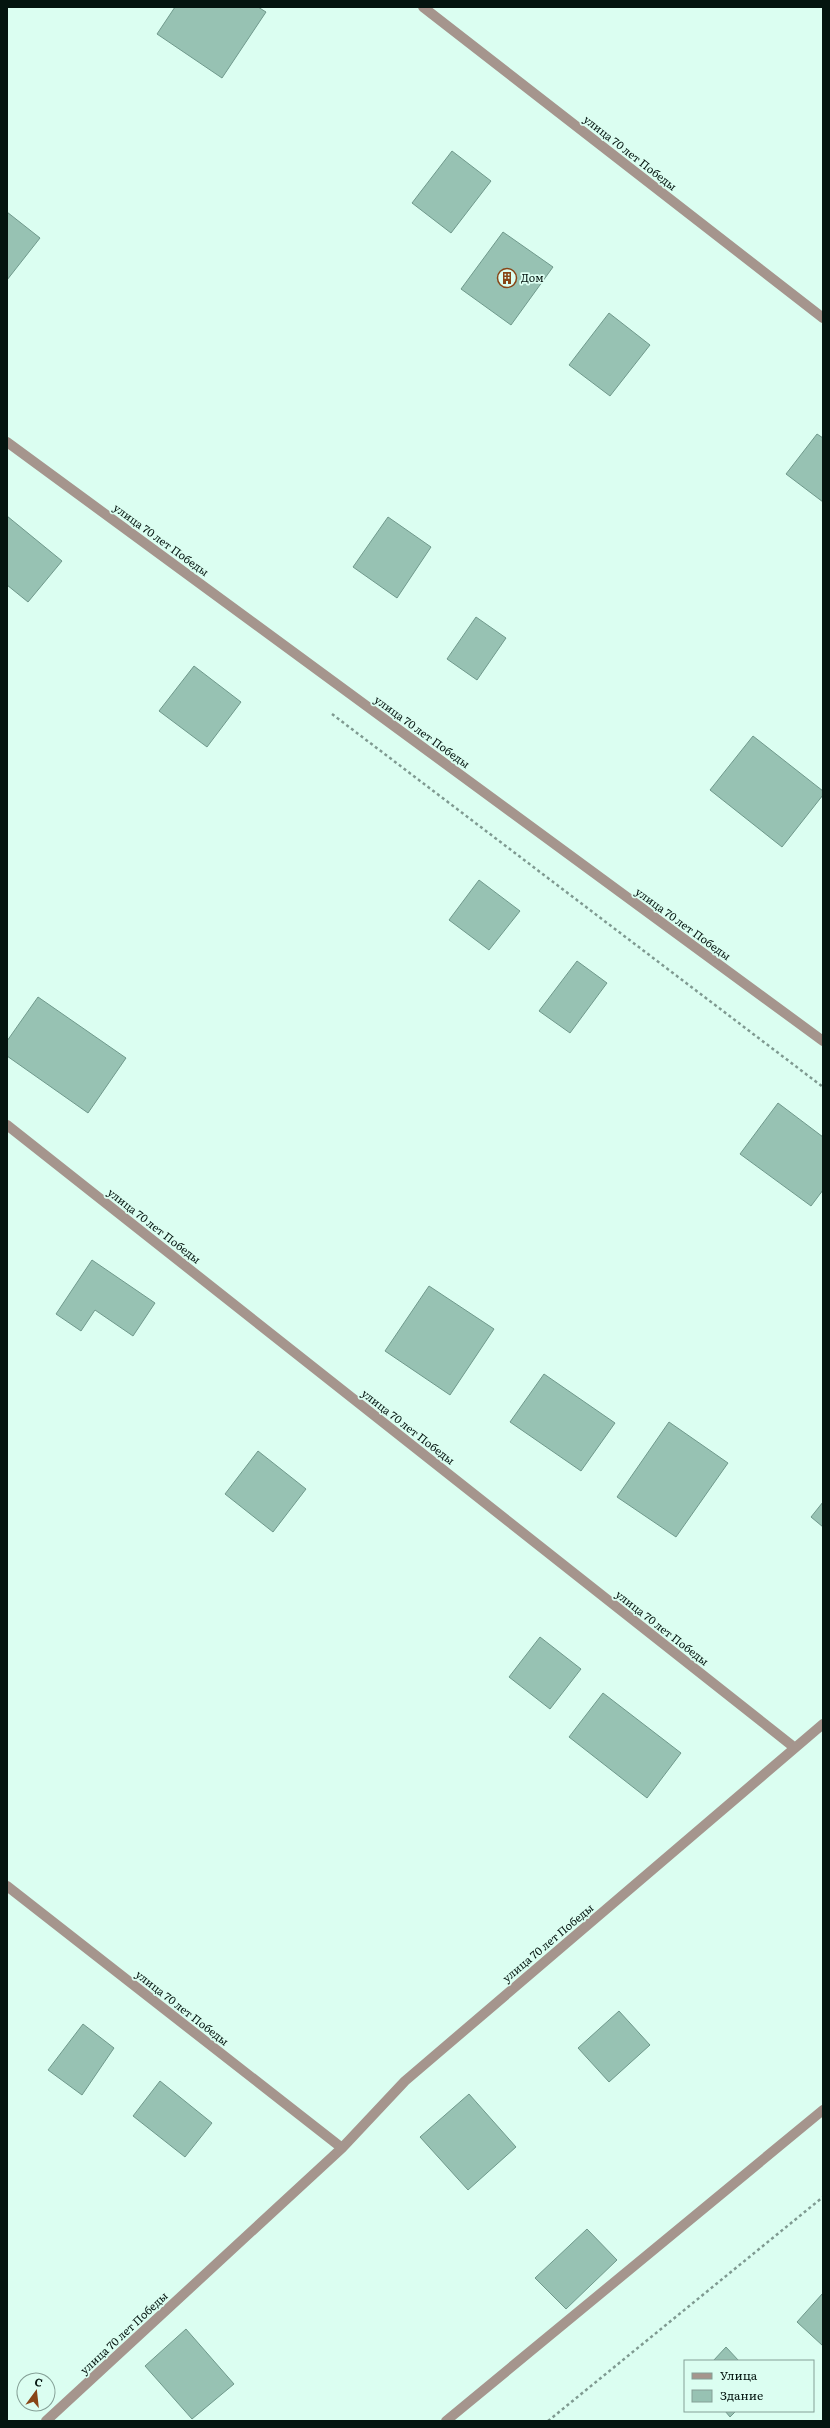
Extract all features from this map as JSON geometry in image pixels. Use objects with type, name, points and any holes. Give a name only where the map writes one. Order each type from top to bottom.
[{"type":"street","name":"улица 70 лет Победы","points":[[423,7],[823,318]]},
{"type":"street","name":"улица 70 лет Победы","points":[[7,442],[823,1041]]},
{"type":"street","name":"улица 70 лет Победы","points":[[7,1125],[795,1748]]},
{"type":"street","name":"улица 70 лет Победы","points":[[46,2421],[342,2148],[405,2081],[823,1724]]},
{"type":"street","name":"улица 70 лет Победы","points":[[7,1886],[342,2148]]},
{"type":"street","points":[[446,2421],[823,2110]]},
{"type":"path","points":[[330,712],[823,1088]]},
{"type":"path","points":[[548,2421],[823,2197]]},
{"type":"building","points":[[175,7],[258,7],[266,12],[222,78],[157,34]]},
{"type":"building","points":[[452,151],[491,181],[451,233],[412,203]]},
{"type":"building","points":[[7,212],[40,238],[7,280]]},
{"type":"building","name":"Дом","points":[[503,232],[553,267],[511,325],[461,289]]},
{"type":"building","points":[[609,313],[650,345],[610,396],[569,365]]},
{"type":"building","points":[[817,434],[823,438],[823,502],[786,474]]},
{"type":"building","points":[[7,516],[62,561],[28,602],[7,585]]},
{"type":"building","points":[[388,517],[431,547],[397,598],[353,567]]},
{"type":"building","points":[[476,617],[506,638],[477,680],[447,659]]},
{"type":"building","points":[[194,666],[241,702],[207,747],[159,711]]},
{"type":"building","points":[[753,736],[823,791],[823,795],[782,847],[710,790]]},
{"type":"building","points":[[479,880],[520,911],[489,950],[449,920]]},
{"type":"building","points":[[577,961],[607,983],[570,1033],[539,1011]]},
{"type":"building","points":[[38,997],[126,1058],[88,1113],[7,1056],[7,1041]]},
{"type":"building","points":[[778,1103],[823,1137],[823,1190],[811,1206],[740,1154]]},
{"type":"building","points":[[92,1260],[155,1303],[133,1336],[95,1310],[81,1331],[56,1314]]},
{"type":"building","points":[[429,1286],[494,1329],[450,1395],[385,1351]]},
{"type":"building","points":[[544,1374],[615,1423],[581,1471],[510,1422]]},
{"type":"building","points":[[669,1422],[728,1463],[676,1537],[617,1497]]},
{"type":"building","points":[[258,1451],[306,1489],[273,1532],[225,1494]]},
{"type":"building","points":[[823,1502],[823,1527],[811,1517]]},
{"type":"building","points":[[540,1637],[581,1669],[550,1709],[509,1677]]},
{"type":"building","points":[[603,1693],[681,1753],[647,1798],[569,1737]]},
{"type":"building","points":[[619,2011],[650,2045],[609,2082],[578,2048]]},
{"type":"building","points":[[83,2024],[114,2048],[82,2095],[48,2070]]},
{"type":"building","points":[[160,2081],[212,2123],[185,2157],[133,2116]]},
{"type":"building","points":[[469,2094],[516,2147],[468,2190],[420,2137]]},
{"type":"building","points":[[587,2229],[617,2260],[566,2309],[535,2278]]},
{"type":"building","points":[[823,2293],[823,2346],[797,2322]]},
{"type":"building","points":[[186,2329],[234,2384],[192,2419],[145,2366]]},
{"type":"building","points":[[726,2347],[738,2360],[714,2360]]},
{"type":"building","points":[[726,2412],[735,2412],[730,2417]]},
{"type":"place","name":"Дом","points":[[507,278]]}]
